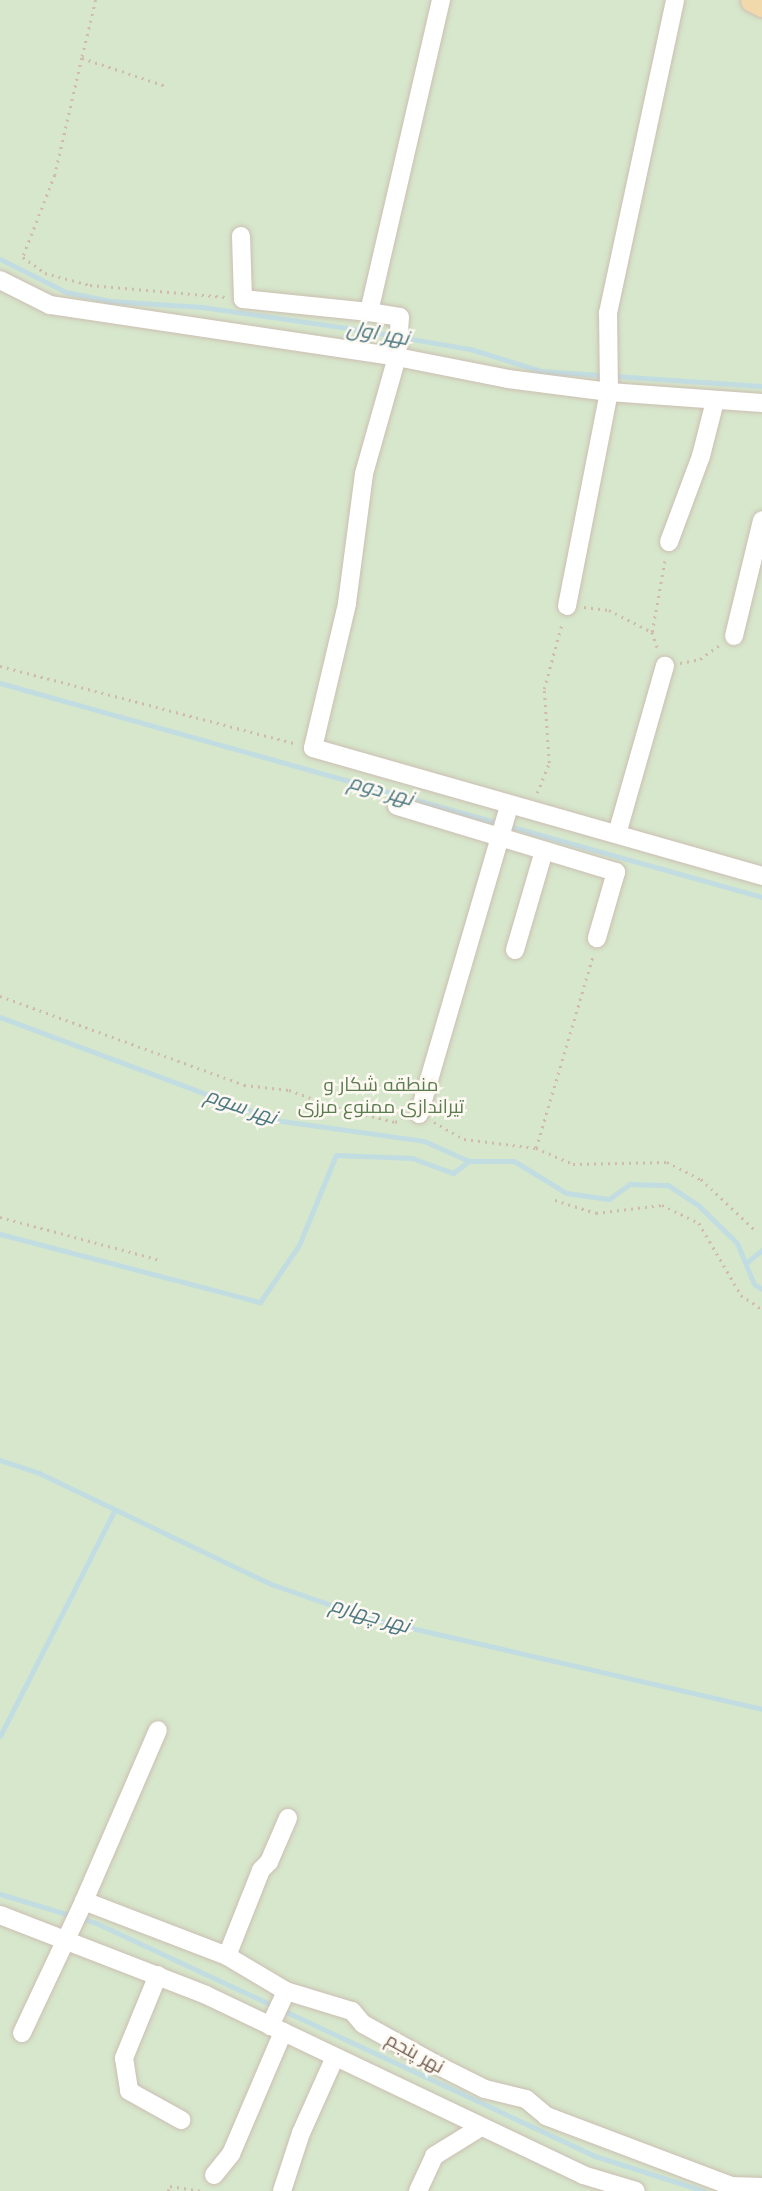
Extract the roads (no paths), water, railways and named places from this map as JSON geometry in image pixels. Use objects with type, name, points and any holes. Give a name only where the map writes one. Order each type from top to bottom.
[{"type":"main road","points":[[752,0],[762,5]]},
{"type":"street","points":[[369,312],[441,0]]},
{"type":"street","points":[[567,606],[609,387],[608,313],[675,0]]},
{"type":"street","points":[[241,236],[243,299],[400,317],[397,352],[363,474],[346,604],[313,748],[504,824],[544,851],[616,872],[597,938]]},
{"type":"street","points":[[0,281],[50,305],[397,352],[609,387],[715,401],[762,403]]},
{"type":"street","points":[[669,542],[701,456],[715,401]]},
{"type":"street","points":[[734,636],[762,520]]},
{"type":"street","points":[[617,834],[665,666]]},
{"type":"street","points":[[397,806],[504,824],[529,812],[762,876]]},
{"type":"street","points":[[419,1114],[504,824]]},
{"type":"street","points":[[515,950],[544,851]]},
{"type":"street","points":[[22,2034],[158,1730]]},
{"type":"street","points":[[227,1956],[261,1871],[269,1862],[288,1818]]},
{"type":"street","name":"نهر پنجم","points":[[82,1904],[227,1956],[279,2013],[335,2057],[583,2175],[636,2191]]},
{"type":"street","name":"نهر پنجم","points":[[0,1915],[69,1933],[158,1975],[279,2013],[352,2011],[363,2024],[439,2066],[485,2089],[526,2099],[546,2116],[730,2186],[762,2187]]},
{"type":"street","points":[[158,1975],[124,2059],[130,2091],[181,2120]]},
{"type":"street","points":[[214,2175],[231,2154],[279,2013]]},
{"type":"street","points":[[282,2191],[301,2133],[335,2057]]},
{"type":"street","points":[[418,2191],[434,2156],[481,2127]]},
{"type":"waterway","name":"نهر اول","points":[[0,259],[66,292],[110,301],[202,307],[348,328],[470,349],[541,371],[762,386]]},
{"type":"waterway","name":"نهر دوم","points":[[0,683],[762,897]]},
{"type":"waterway","name":"نهر سوم","points":[[0,1017],[275,1120],[424,1141],[469,1161],[514,1161],[566,1193],[609,1199],[630,1184],[668,1185],[699,1206],[737,1243],[754,1284],[762,1289]]},
{"type":"waterway","points":[[0,1234],[260,1302],[299,1245],[336,1155],[412,1158],[453,1173],[469,1161]]},
{"type":"waterway","points":[[746,1263],[762,1250]]},
{"type":"waterway","name":"نهر چهارم","points":[[0,1460],[39,1473],[271,1584],[368,1618],[762,1709]]},
{"type":"waterway","points":[[0,1736],[114,1511]]},
{"type":"waterway","points":[[0,1894],[96,1923],[595,2156],[704,2191]]},
{"type":"park label","name":"منطقه شکار و تیراندازی ممنوع مرزی","points":[[381,1096]]}]
